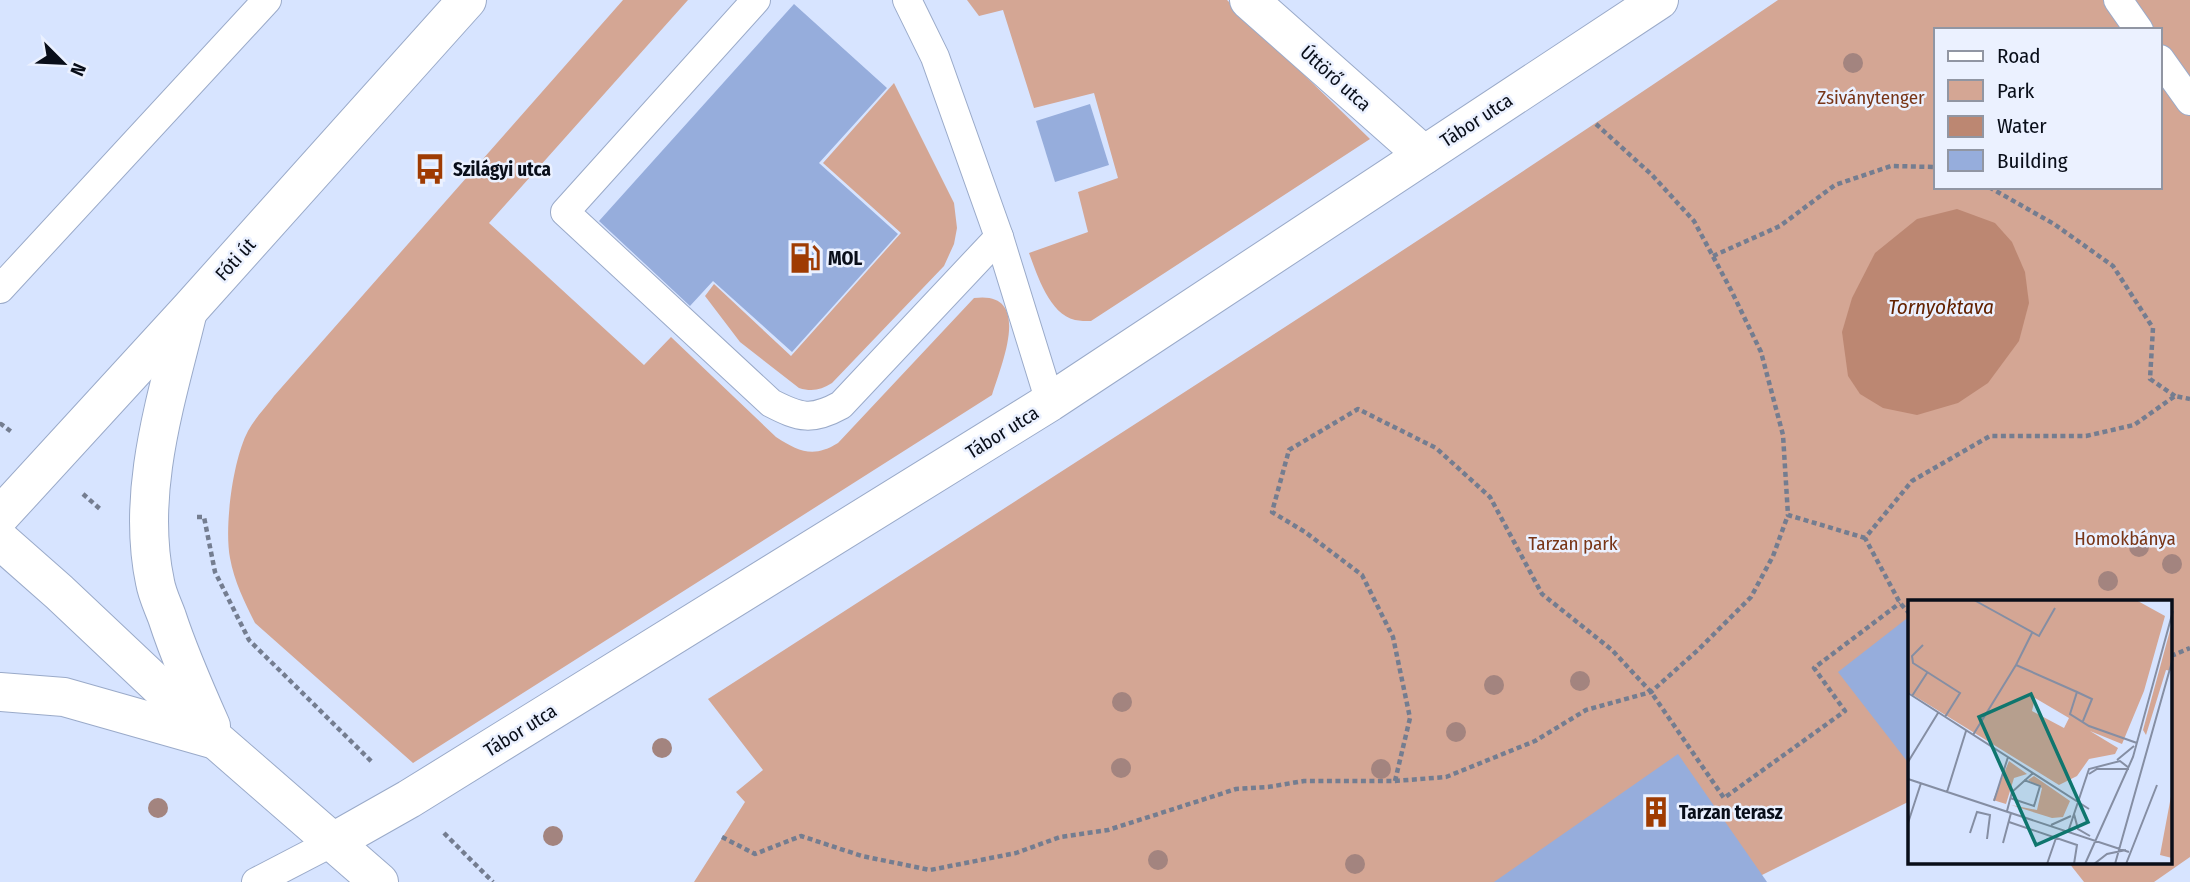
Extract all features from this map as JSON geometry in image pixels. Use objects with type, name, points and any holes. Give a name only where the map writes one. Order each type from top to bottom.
[{"type":"street","name":"Fóti út","points":[[0,516],[467,0]]},
{"type":"street","name":"Úttörő utca","points":[[1249,0],[1424,155]]},
{"type":"street","name":"Tábor utca","points":[[332,842],[409,799],[1050,402],[1659,0]]},
{"type":"street","points":[[188,310],[161,422],[152,471],[148,521],[155,582],[180,657],[217,741]]},
{"type":"street","points":[[0,540],[217,741],[379,882]]},
{"type":"street","points":[[0,692],[64,697],[217,741]]},
{"type":"lane","points":[[0,289],[267,0]]},
{"type":"lane","points":[[756,0],[565,212],[771,403],[790,413],[809,417],[826,413],[841,405],[999,237]]},
{"type":"lane","points":[[907,0],[935,57],[999,237],[1050,402]]},
{"type":"lane","points":[[2118,0],[2138,28]]},
{"type":"lane","points":[[2162,62],[2190,101]]},
{"type":"lane","points":[[256,882],[332,842]]},
{"type":"path","points":[[722,837],[755,854],[801,836],[862,856],[930,870],[1016,853],[1059,837],[1108,830],[1236,789],[1304,781],[1395,781],[1446,777],[1535,741],[1586,710],[1651,692],[1751,597],[1773,556],[1788,515],[1783,435],[1761,352],[1694,221],[1652,175],[1596,124]]},
{"type":"path","points":[[1713,256],[1780,226],[1835,186],[1891,166],[1934,167]]},
{"type":"path","points":[[1993,189],[2054,224],[2113,266],[2153,328],[2150,379],[2175,396],[2190,399]]},
{"type":"path","points":[[1865,538],[1912,481],[1990,436],[2085,436],[2134,425],[2175,396]]},
{"type":"path","points":[[1395,781],[1410,718],[1393,638],[1362,576],[1305,532],[1272,512],[1289,450],[1358,409],[1436,448],[1490,497],[1542,594],[1612,650],[1651,692],[1724,798],[1845,711],[1814,668],[1900,603]]},
{"type":"path","points":[[1788,515],[1865,538],[1900,603],[1908,612]]},
{"type":"path","points":[[148,521],[204,517],[215,572],[249,640],[493,882]]},
{"type":"path","points":[[2172,656],[2190,648]]},
{"type":"green space","points":[[623,0],[688,0],[489,223],[644,365],[671,337],[776,437],[799,449],[814,452],[838,443],[974,298],[992,299],[1003,306],[1008,317],[1006,349],[992,395],[413,763],[255,623],[234,575],[228,545],[229,512],[238,458],[248,431],[274,396]]},
{"type":"green space","points":[[967,0],[1227,0],[1370,139],[1091,321],[1075,320],[1058,310],[1051,302],[1029,253],[1088,232],[1078,192],[1118,178],[1094,93],[1034,108],[1003,10],[979,16]]},
{"type":"green space","name":"Tarzan park","points":[[1778,0],[2110,0],[2130,28],[1934,28],[1934,189],[2162,189],[2162,76],[2190,116],[2190,857],[2154,882],[2084,882],[2070,864],[2172,864],[2172,600],[1908,600],[1908,802],[1752,882],[694,882],[745,802],[736,792],[763,770],[708,699],[1379,266]]},
{"type":"green space","points":[[2112,0],[2190,0],[2190,112],[2162,72],[2162,28],[2132,28]]},
{"type":"green space","points":[[894,83],[954,203],[957,228],[954,244],[944,266],[832,383],[816,390],[799,388],[740,342],[705,296],[714,284],[791,356],[901,233],[823,163]]},
{"type":"water","name":"Tornyoktava","points":[[1957,209],[1995,223],[2012,242],[2025,272],[2029,303],[2019,341],[1988,383],[1958,403],[1917,415],[1883,408],[1860,394],[1848,376],[1842,332],[1852,298],[1875,253],[1917,219]]},
{"type":"building","points":[[794,4],[887,88],[819,163],[898,234],[792,352],[713,281],[690,306],[599,221]]},
{"type":"building","points":[[1090,104],[1109,165],[1055,182],[1036,121]]},
{"type":"building","points":[[1908,618],[1908,762],[1838,672]]},
{"type":"building","name":"Tarzan terasz","points":[[1678,754],[1767,882],[1494,882]]},
{"type":"place","name":"Szilágyi utca","points":[[430,169]]},
{"type":"place","name":"MOL","points":[[805,258]]},
{"type":"place","name":"Tarzan terasz","points":[[1656,812]]},
{"type":"park label","name":"Zsiványtenger","points":[[1871,97]]},
{"type":"park label","name":"Homokbánya","points":[[2125,538]]}]
